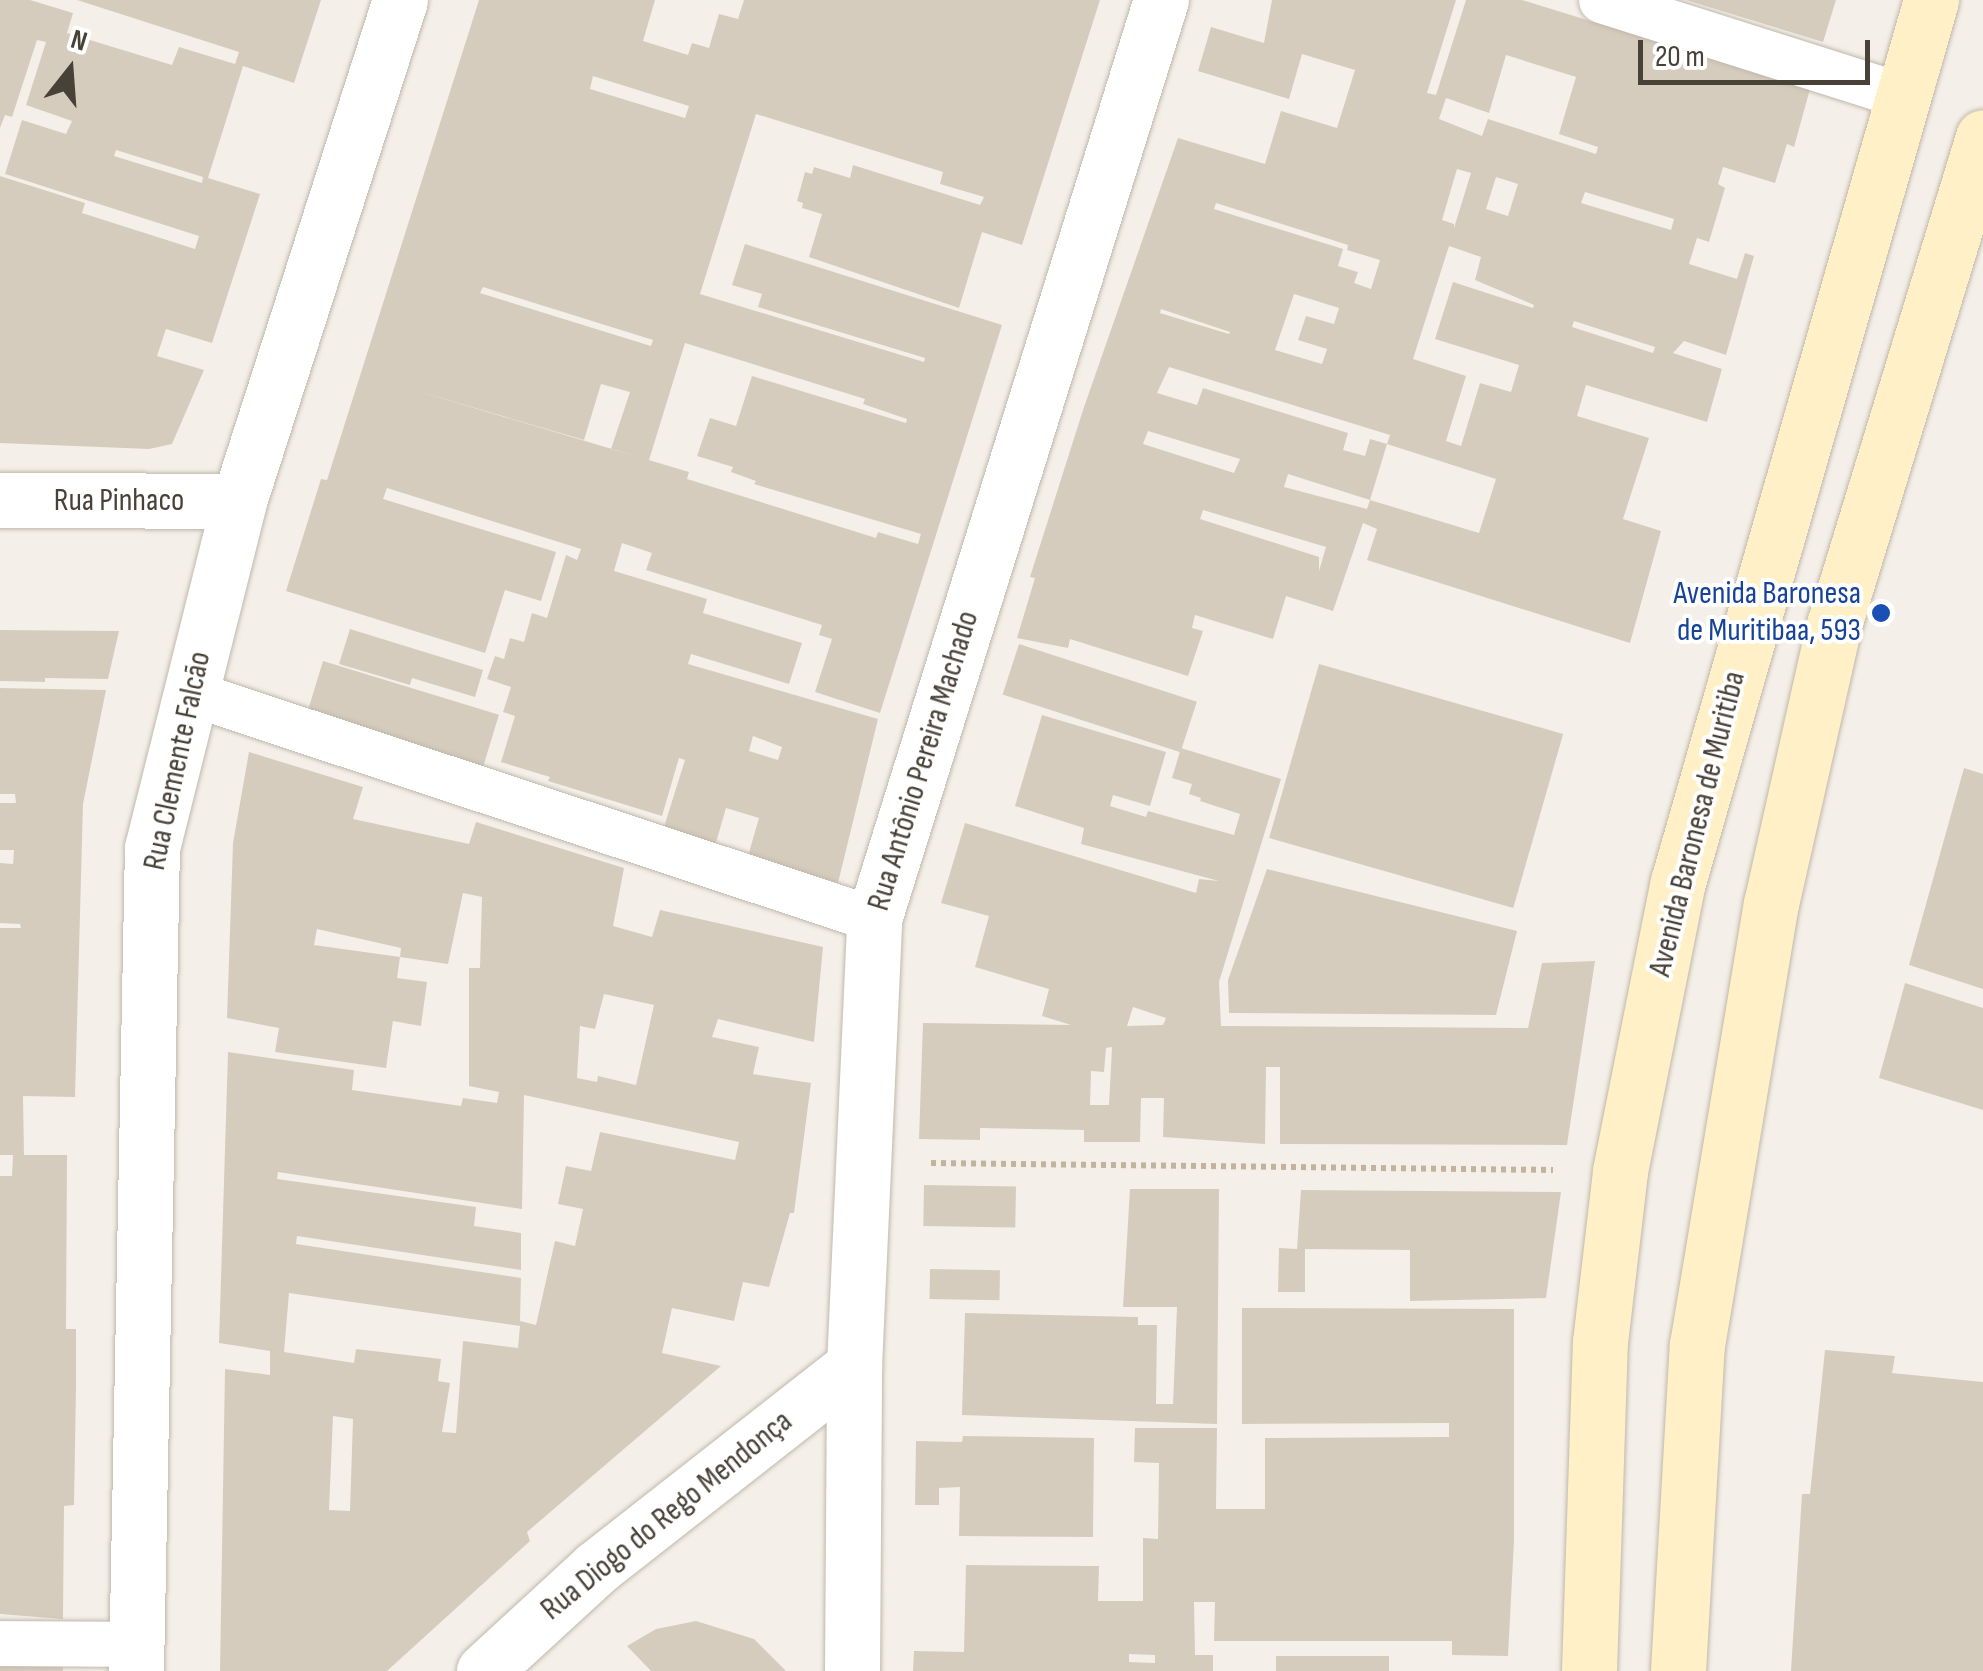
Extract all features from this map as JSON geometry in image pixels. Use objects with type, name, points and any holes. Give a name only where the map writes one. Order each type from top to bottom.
[{"type":"main road","name":"Avenida Baronesa de Muritiba","points":[[1589,1671],[1600,1342],[1620,1171],[1678,882],[1931,0]]},
{"type":"main road","points":[[1678,1671],[1697,1344],[1771,904],[1834,626],[1983,137]]},
{"type":"street","name":"Rua Clemente Falcão","points":[[135,1657],[152,848],[239,501],[400,0]]},
{"type":"street","name":"Rua Antônio Pereira Machado","points":[[852,1671],[854,1366],[874,919],[1162,0]]},
{"type":"street","name":"Rua Pinhaco","points":[[0,500],[239,501]]},
{"type":"street","name":"Rua Diogo do Rego Mendonça","points":[[484,1671],[596,1568],[854,1366]]},
{"type":"lane","points":[[1601,0],[1904,96]]},
{"type":"lane","points":[[191,692],[874,919]]},
{"type":"lane","points":[[0,1642],[135,1657]]},
{"type":"path","points":[[862,1162],[1620,1171]]},
{"type":"building","points":[[0,0],[30,0],[73,13],[67,33],[172,65],[179,47],[235,64],[239,52],[77,0],[321,0],[294,83],[243,66],[208,178],[260,194],[212,343],[166,329],[157,356],[204,370],[172,444],[149,449],[0,443],[0,176],[85,203],[82,213],[195,249],[199,236],[5,174],[22,120],[66,134],[72,121],[26,105],[46,42],[37,40],[12,117],[5,115],[0,128]],"holes":[[[116,150],[203,177],[202,183],[114,156]]]},
{"type":"building","points":[[479,0],[655,0],[643,41],[688,55],[692,43],[709,48],[719,14],[738,19],[744,0],[1100,0],[1022,245],[982,232],[959,308],[809,257],[822,214],[802,208],[803,203],[797,201],[805,172],[812,174],[814,167],[850,178],[853,165],[980,205],[984,197],[940,184],[943,172],[756,114],[700,294],[924,362],[925,358],[758,307],[762,294],[732,285],[745,244],[1002,325],[880,713],[815,692],[832,639],[819,635],[822,625],[646,570],[652,553],[622,543],[614,571],[707,599],[703,613],[802,643],[789,684],[691,654],[688,664],[878,719],[838,883],[748,856],[759,818],[726,808],[715,846],[663,830],[685,760],[679,758],[662,816],[548,781],[550,777],[501,762],[515,716],[503,712],[511,687],[487,679],[495,656],[504,659],[510,638],[524,642],[532,613],[547,618],[566,555],[577,560],[581,549],[387,488],[383,499],[556,552],[541,601],[505,590],[485,653],[286,591],[321,479],[327,480]],"holes":[[[593,76],[689,106],[685,118],[590,89]],[[483,287],[653,340],[651,346],[480,293]],[[685,343],[865,399],[863,404],[907,419],[906,423],[752,376],[736,426],[710,418],[697,456],[733,467],[731,472],[756,481],[754,484],[921,534],[918,544],[878,532],[876,538],[687,479],[689,472],[649,460]],[[601,384],[630,392],[611,449],[407,388],[584,440]],[[753,736],[782,747],[778,760],[749,751]]]},
{"type":"building","points":[[1272,0],[1456,0],[1427,93],[1436,95],[1466,0],[1522,0],[1810,89],[1794,147],[1787,144],[1775,183],[1723,167],[1718,184],[1725,188],[1709,242],[1697,238],[1689,264],[1737,279],[1745,253],[1754,256],[1726,355],[1684,341],[1673,353],[1722,369],[1707,422],[1586,385],[1577,416],[1649,438],[1623,519],[1661,531],[1630,643],[1367,560],[1377,529],[1363,523],[1333,611],[1286,596],[1273,639],[1195,615],[1192,628],[1203,631],[1188,676],[1070,639],[1068,648],[1017,638],[1035,578],[1030,577],[1083,410],[1178,138],[1265,164],[1281,111],[1337,128],[1355,70],[1302,54],[1289,99],[1198,71],[1211,27],[1264,43]],"holes":[[[1506,55],[1576,77],[1559,134],[1598,147],[1596,154],[1488,119],[1482,136],[1439,119],[1446,98],[1489,113]],[[1457,169],[1471,173],[1454,228],[1454,224],[1442,220]],[[1496,177],[1518,184],[1508,216],[1486,209]],[[1585,192],[1674,219],[1671,230],[1581,203]],[[1216,203],[1348,245],[1347,250],[1380,260],[1371,289],[1354,283],[1358,272],[1338,266],[1343,249],[1214,209]],[[1449,246],[1481,257],[1475,280],[1534,305],[1533,308],[1453,282],[1435,339],[1519,365],[1511,392],[1480,383],[1461,446],[1446,441],[1466,376],[1413,359]],[[1294,294],[1339,308],[1334,324],[1306,316],[1298,340],[1327,349],[1322,364],[1275,350]],[[1161,309],[1230,332],[1160,313]],[[1574,321],[1655,347],[1653,353],[1572,327]],[[1169,367],[1390,435],[1387,444],[1370,439],[1365,456],[1343,450],[1348,433],[1203,388],[1197,405],[1157,393]],[[1148,431],[1240,459],[1234,473],[1143,444]],[[1387,444],[1496,479],[1479,533],[1370,500]],[[1288,474],[1370,500],[1367,509],[1284,487]],[[1203,510],[1326,547],[1319,571],[1319,557],[1200,519]]]},
{"type":"building","points":[[1686,0],[1836,0],[1823,42]]},
{"type":"building","points":[[350,629],[483,670],[475,697],[412,678],[410,685],[339,664]]},
{"type":"building","points":[[0,630],[119,631],[108,679],[45,678],[45,682],[0,681]]},
{"type":"building","points":[[1019,644],[1197,702],[1180,752],[1003,694]]},
{"type":"building","points":[[323,661],[499,715],[481,772],[305,718]]},
{"type":"building","points":[[1319,664],[1563,734],[1513,908],[1269,838]]},
{"type":"building","points":[[0,688],[106,690],[83,804],[75,1097],[23,1096],[24,1155],[67,1155],[66,1329],[76,1329],[76,1387],[74,1505],[64,1506],[63,1619],[0,1614],[0,1176],[12,1176],[13,1155],[0,1155],[0,928],[21,928],[20,924],[0,923],[0,863],[13,864],[14,850],[0,850],[0,803],[16,803],[15,794],[0,794]]},
{"type":"building","points":[[1042,715],[1166,752],[1150,806],[1113,795],[1110,806],[1146,817],[1148,811],[1234,835],[1240,814],[1200,801],[1201,798],[1189,794],[1192,784],[1172,778],[1181,748],[1281,779],[1219,982],[1221,1026],[1528,1028],[1542,963],[1595,961],[1567,1145],[1280,1144],[1280,1067],[1266,1067],[1265,1144],[1163,1137],[1164,1098],[1141,1098],[1140,1142],[1084,1142],[1084,1130],[980,1128],[980,1140],[919,1139],[923,1023],[1071,1025],[1042,1016],[1049,989],[975,967],[989,916],[941,903],[965,823],[1196,893],[1199,879],[1219,881],[1081,844],[1084,828],[1015,806]],"holes":[[[1133,1007],[1166,1018],[1163,1025],[1127,1026]],[[1112,1047],[1109,1105],[1090,1105],[1091,1071],[1104,1072],[1106,1048]]]},
{"type":"building","points":[[249,752],[363,787],[353,819],[469,844],[476,822],[624,868],[613,926],[652,937],[660,910],[823,947],[814,1042],[718,1019],[712,1037],[759,1047],[753,1074],[811,1083],[794,1213],[790,1213],[769,1287],[743,1282],[734,1321],[672,1308],[662,1353],[721,1366],[527,1532],[530,1541],[387,1671],[220,1671],[225,1369],[270,1375],[270,1351],[219,1343],[228,1052],[354,1070],[352,1090],[461,1106],[463,1098],[497,1103],[499,1092],[469,1086],[469,968],[480,968],[482,897],[463,893],[448,964],[400,957],[397,978],[427,982],[421,1026],[393,1021],[386,1068],[275,1052],[279,1028],[227,1018],[233,843]],"holes":[[[317,929],[401,948],[400,957],[314,945]],[[604,994],[654,1005],[636,1085],[598,1076],[597,1082],[577,1078],[580,1026],[595,1029]],[[524,1095],[739,1142],[735,1160],[600,1132],[591,1171],[566,1166],[558,1204],[583,1209],[575,1246],[555,1241],[536,1325],[520,1321],[521,1278],[296,1244],[297,1236],[521,1270],[521,1233],[474,1226],[476,1207],[277,1179],[278,1172],[522,1209]],[[289,1293],[520,1326],[518,1348],[463,1341],[456,1433],[442,1432],[450,1383],[438,1381],[441,1359],[356,1349],[354,1363],[284,1352]],[[333,1416],[353,1419],[350,1511],[329,1510]]]},
{"type":"building","points":[[1964,768],[1983,774],[1983,989],[1909,965]]},
{"type":"building","points":[[1267,869],[1517,931],[1496,1015],[1229,1013],[1228,980]]},
{"type":"building","points":[[1905,983],[1983,1008],[1983,1110],[1879,1078]]},
{"type":"building","points":[[924,1185],[1016,1187],[1015,1228],[923,1226]]},
{"type":"building","points":[[1130,1189],[1219,1189],[1217,1424],[962,1415],[965,1313],[1138,1317],[1138,1325],[1157,1325],[1156,1404],[1173,1404],[1177,1307],[1123,1307]]},
{"type":"building","points":[[1301,1190],[1561,1192],[1546,1298],[1410,1301],[1410,1250],[1305,1249],[1305,1292],[1278,1292],[1279,1248],[1297,1249]]},
{"type":"building","points":[[930,1269],[1000,1270],[999,1300],[929,1299]]},
{"type":"building","points":[[1242,1308],[1514,1309],[1514,1541],[1508,1656],[1452,1655],[1452,1641],[1214,1641],[1215,1602],[1194,1602],[1195,1655],[1213,1655],[1213,1671],[913,1671],[914,1651],[964,1652],[966,1565],[1099,1566],[1098,1601],[1143,1601],[1143,1538],[1158,1539],[1159,1463],[1134,1462],[1135,1428],[1217,1428],[1216,1509],[1265,1509],[1265,1438],[1449,1437],[1449,1423],[1242,1424]],"holes":[[[1129,1654],[1155,1655],[1155,1663],[1129,1662]]]},
{"type":"building","points":[[1825,1350],[1895,1356],[1892,1373],[1983,1382],[1983,1671],[1791,1671],[1802,1494],[1810,1494]]},
{"type":"building","points":[[963,1436],[1094,1438],[1093,1537],[959,1536],[960,1487],[939,1488],[939,1505],[915,1505],[916,1441],[962,1442]]},
{"type":"building","points":[[696,1621],[754,1639],[786,1671],[651,1671],[627,1646],[656,1629]]},
{"type":"building","points":[[1276,1656],[1389,1656],[1389,1671],[1276,1671]]},
{"type":"building","points":[[0,1664],[63,1665],[63,1671],[0,1671]]},
{"type":"place","name":"Avenida Baronesa de Muritibaa, 593","points":[[1881,613]]}]
